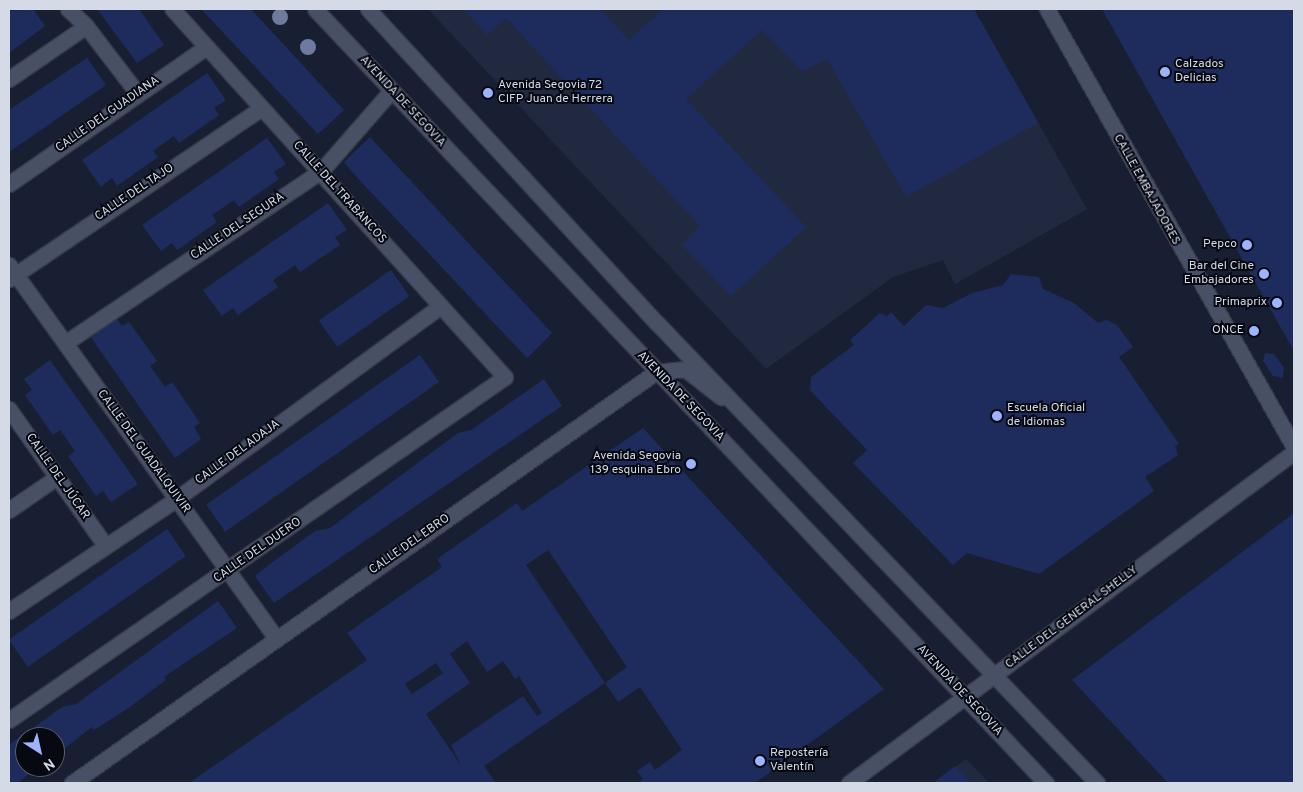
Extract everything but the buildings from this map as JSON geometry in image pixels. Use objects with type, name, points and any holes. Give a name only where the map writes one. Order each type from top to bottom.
[{"type":"street","points":[[68,9],[86,26],[138,94]]},
{"type":"street","name":"CALLE DEL TRABANCOS","points":[[172,9],[321,171],[439,307],[505,377]]},
{"type":"street","name":"AVENIDA DE SEGOVIA","points":[[316,9],[656,372],[1046,783]]},
{"type":"street","points":[[368,9],[752,419],[1098,783]]},
{"type":"street","name":"CALLE EMBAJADORES","points":[[1047,9],[1294,447]]},
{"type":"street","points":[[9,79],[86,26]]},
{"type":"street","name":"CALLE DEL GUADIANA","points":[[9,184],[206,46]]},
{"type":"street","name":"CALLE DEL SEGURA","points":[[65,343],[321,171],[391,90]]},
{"type":"street","name":"CALLE DEL TAJO","points":[[11,273],[262,108]]},
{"type":"street","name":"CALLE DEL GUADALQUIVIR","points":[[11,273],[65,343],[277,639]]},
{"type":"street","name":"CALLE DEL ADAJA","points":[[9,611],[176,498],[439,307]]},
{"type":"street","name":"CALLE DEL EBRO","points":[[72,783],[656,372],[685,369],[752,419]]},
{"type":"street","name":"CALLE DEL DUERO","points":[[9,720],[229,572],[505,377]]},
{"type":"street","name":"CALLE DEL JÚCAR","points":[[9,409],[106,545]]},
{"type":"street","name":"CALLE DEL GENERAL SHELLY","points":[[849,783],[966,699],[1294,452]]},
{"type":"street","points":[[9,510],[57,477]]},
{"type":"shaded area","points":[[428,9],[974,9],[1087,209],[955,284],[943,260],[893,277],[766,369]]},
{"type":"shaded area","points":[[966,759],[989,783],[933,783]]},
{"type":"place","name":"Calzados Delicias","points":[[1165,72]]},
{"type":"place","name":"Avenida Segovia 72 CIFP Juan de Herrera","points":[[488,93]]},
{"type":"place","name":"Pepco","points":[[1247,245]]},
{"type":"place","name":"Bar del Cine Embajadores","points":[[1264,274]]},
{"type":"place","name":"Primaprix","points":[[1277,303]]},
{"type":"place","name":"ONCE","points":[[1254,331]]},
{"type":"place","name":"Escuela Oficial de Idiomas","points":[[997,416]]},
{"type":"place","name":"Avenida Segovia 139 esquina Ebro","points":[[691,464]]},
{"type":"place","name":"Repostería Valentín","points":[[760,761]]}]
